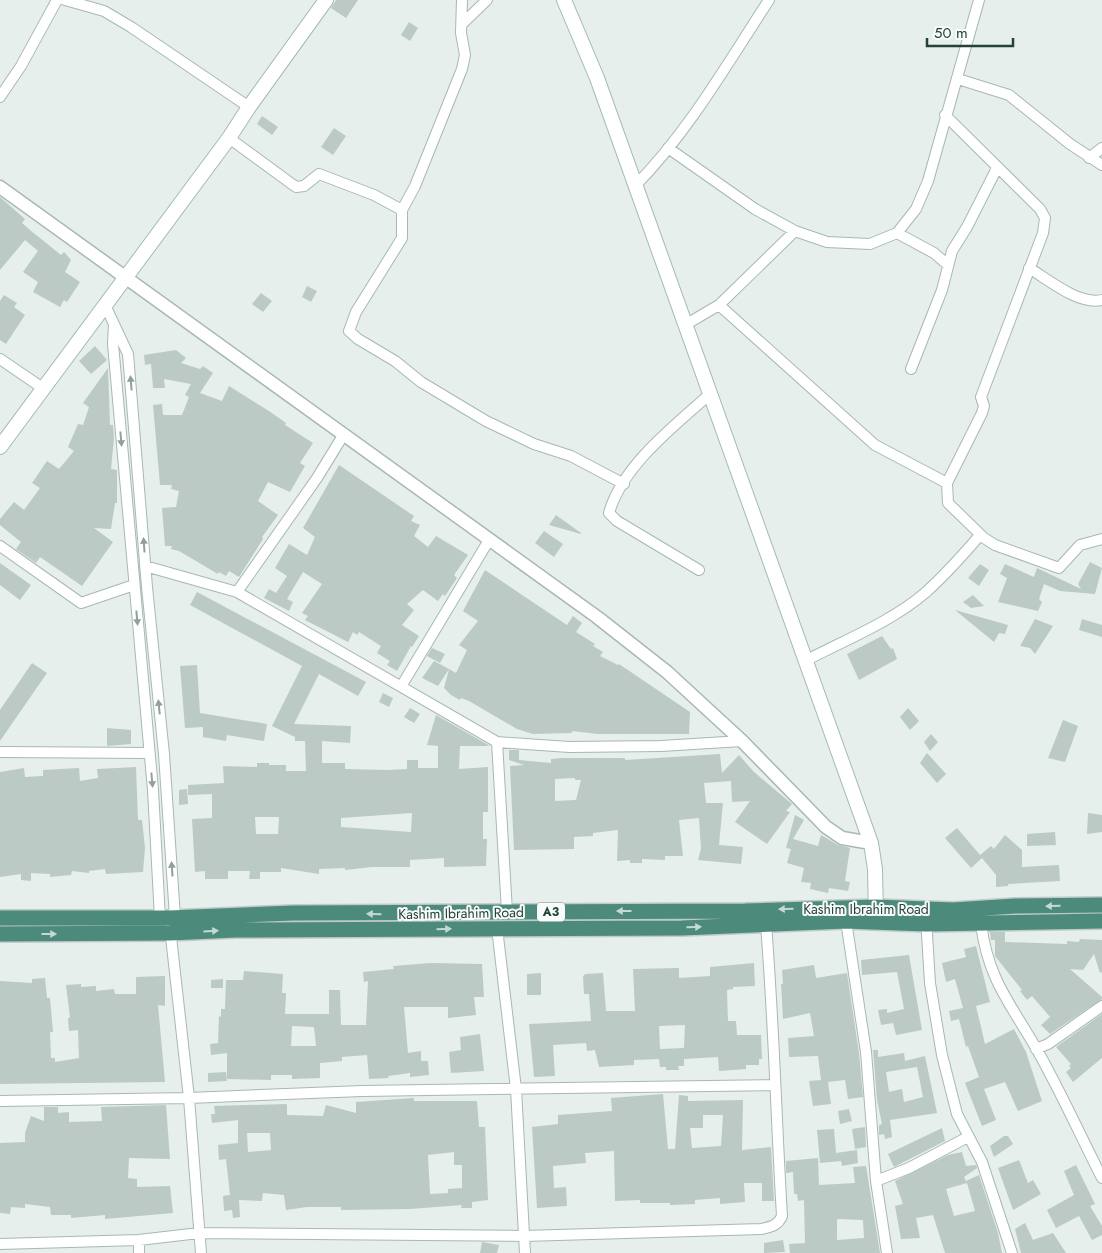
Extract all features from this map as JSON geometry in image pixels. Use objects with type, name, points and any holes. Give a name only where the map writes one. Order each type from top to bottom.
[{"type":"highway","name":"Kashim Ibrahim Road","points":[[0,918],[168,918],[293,913],[745,911],[926,916],[1102,905]]},
{"type":"highway","name":"Kashim Ibrahim Road","points":[[0,934],[170,933],[235,930],[682,928],[846,921],[876,914]]},
{"type":"highway","name":"Kashim Ibrahim Road","points":[[926,916],[981,924],[1102,921]]},
{"type":"main road","points":[[0,447],[229,138],[326,0]]},
{"type":"main road","points":[[564,0],[596,78],[871,843],[876,914]]},
{"type":"street","points":[[0,97],[20,66],[57,0]]},
{"type":"street","points":[[65,0],[104,11],[131,27],[249,107]]},
{"type":"street","points":[[462,0],[461,34],[465,54],[462,69],[415,186],[402,210],[402,238],[356,312],[350,331],[352,335],[396,361],[421,382],[486,421],[534,444],[571,456],[624,484]]},
{"type":"street","points":[[462,24],[487,0]]},
{"type":"street","points":[[635,186],[691,119],[769,0]]},
{"type":"street","points":[[668,148],[755,209],[795,231],[828,242],[870,244],[897,233],[916,209],[928,181],[945,115],[958,79],[979,0]]},
{"type":"street","points":[[958,79],[1009,95],[1089,158],[1102,165]]},
{"type":"street","points":[[945,115],[1040,209],[1046,218],[1043,233],[981,397],[984,406],[982,413],[947,483],[948,503],[980,535],[995,545],[1059,568],[1080,546],[1102,539]]},
{"type":"street","points":[[229,138],[296,187],[304,186],[319,174],[374,195],[402,210]]},
{"type":"street","points":[[1089,158],[1102,148]]},
{"type":"street","points":[[911,369],[934,313],[952,251],[967,227],[997,168]]},
{"type":"street","points":[[0,187],[597,616],[667,672],[742,740],[826,827],[842,838],[871,843]]},
{"type":"street","points":[[685,325],[719,305],[795,231]]},
{"type":"street","points":[[897,233],[934,253],[948,265]]},
{"type":"street","points":[[1029,268],[1078,297],[1094,301],[1102,300]]},
{"type":"street","points":[[105,305],[128,354],[164,754],[168,918]]},
{"type":"street","points":[[719,305],[875,446],[947,483]]},
{"type":"street","points":[[114,321],[113,344],[149,753],[188,1098],[201,1253]]},
{"type":"street","points":[[0,359],[44,389]]},
{"type":"street","points":[[698,570],[618,521],[609,513],[612,503],[624,484],[656,441],[710,394]]},
{"type":"street","points":[[237,592],[317,478],[344,434]]},
{"type":"street","points":[[806,661],[889,617],[924,594],[953,567],[980,535]]},
{"type":"street","points":[[402,685],[490,540]]},
{"type":"street","points":[[0,546],[81,603],[134,585]]},
{"type":"street","points":[[146,566],[237,592],[402,685],[497,742],[578,747],[661,746],[742,740]]},
{"type":"street","points":[[497,742],[507,912]]},
{"type":"street","points":[[0,752],[149,753]]},
{"type":"street","points":[[926,916],[930,984],[942,1055],[957,1114],[982,1162],[1012,1253]]},
{"type":"street","points":[[846,921],[866,1052],[876,1180],[887,1253]]},
{"type":"street","points":[[981,924],[984,950],[998,987],[1036,1049],[1102,1178]]},
{"type":"street","points":[[3,1247],[139,1240],[199,1233],[524,1236],[762,1229],[779,1222],[782,1216],[774,1085],[774,1022],[766,925]]},
{"type":"street","points":[[497,928],[516,1089],[525,1253]]},
{"type":"street","points":[[1036,1049],[1048,1044],[1102,1006]]},
{"type":"street","points":[[0,1101],[188,1098],[362,1091],[774,1085]]},
{"type":"street","points":[[876,1180],[909,1168],[968,1137]]},
{"type":"street","points":[[139,1240],[139,1253]]},
{"type":"building","points":[[336,0],[358,0],[346,18],[331,8]]},
{"type":"building","points":[[409,22],[418,28],[410,41],[401,35]]},
{"type":"building","points":[[262,116],[278,127],[272,135],[257,124]]},
{"type":"building","points":[[334,128],[346,136],[333,155],[321,147]]},
{"type":"building","points":[[0,197],[25,219],[22,223],[61,255],[64,252],[71,260],[65,272],[80,282],[67,302],[64,300],[60,307],[33,292],[38,282],[23,272],[38,251],[25,240],[0,270]]},
{"type":"building","points":[[307,286],[317,291],[311,302],[302,297]]},
{"type":"building","points":[[261,293],[272,301],[263,312],[252,304]]},
{"type":"building","points":[[4,295],[17,303],[14,307],[25,315],[6,344],[0,340],[0,301]]},
{"type":"building","points":[[95,346],[107,360],[91,374],[79,361]]},
{"type":"building","points":[[176,350],[186,358],[181,363],[200,369],[203,366],[213,373],[200,393],[222,401],[229,386],[269,411],[286,423],[285,425],[313,443],[300,463],[305,466],[290,492],[268,482],[258,501],[278,515],[262,537],[263,539],[239,577],[229,571],[226,576],[219,572],[218,574],[179,551],[171,549],[172,546],[165,546],[162,508],[176,507],[179,491],[171,489],[172,485],[160,485],[153,405],[162,404],[163,415],[182,415],[189,397],[185,395],[191,384],[164,379],[165,388],[153,388],[151,364],[145,365],[144,355]]},
{"type":"building","points":[[108,368],[110,425],[113,425],[114,438],[111,469],[117,470],[117,503],[115,503],[111,529],[94,528],[113,542],[82,586],[40,557],[36,563],[16,549],[21,542],[0,525],[0,519],[14,502],[24,510],[40,488],[32,483],[47,461],[59,469],[74,451],[68,447],[78,424],[83,425],[89,407],[83,403]]},
{"type":"building","points":[[339,465],[414,516],[411,521],[420,525],[414,536],[428,547],[436,536],[468,555],[454,575],[457,578],[445,596],[443,594],[438,601],[423,590],[407,604],[414,610],[402,625],[419,636],[397,671],[387,665],[390,661],[377,653],[381,646],[359,632],[357,635],[353,632],[348,642],[305,620],[308,616],[302,613],[322,584],[303,572],[287,599],[293,602],[289,611],[264,598],[269,589],[276,593],[287,576],[275,568],[289,544],[307,555],[315,537],[303,528]]},
{"type":"building","points":[[556,515],[581,533],[581,534],[549,525]]},
{"type":"building","points":[[544,531],[563,544],[554,557],[535,543]]},
{"type":"building","points":[[1090,562],[1102,568],[1095,594],[1060,591],[1044,584],[1039,599],[1042,602],[1038,611],[998,602],[1007,578],[1000,574],[1005,564],[1034,577],[1037,568],[1081,589],[1078,584]]},
{"type":"building","points":[[0,563],[31,585],[20,600],[0,585]]},
{"type":"building","points":[[980,564],[989,570],[979,586],[968,578]]},
{"type":"building","points":[[485,570],[567,625],[573,616],[582,623],[576,632],[595,644],[593,646],[603,652],[600,656],[619,664],[690,712],[689,734],[598,734],[572,731],[572,733],[533,734],[517,729],[469,701],[461,698],[460,700],[451,695],[444,688],[449,669],[456,673],[467,650],[459,645],[478,621],[463,611]]},
{"type":"building","points":[[197,592],[366,682],[358,696],[319,674],[294,724],[351,726],[350,743],[322,741],[322,763],[345,763],[345,769],[387,770],[407,769],[407,760],[418,760],[418,768],[438,768],[438,746],[427,745],[436,715],[490,746],[460,746],[459,769],[488,767],[488,812],[483,812],[483,839],[487,839],[486,866],[444,867],[444,858],[410,860],[410,867],[372,867],[345,870],[345,868],[319,869],[319,874],[281,868],[281,872],[260,872],[260,879],[249,879],[250,871],[228,871],[228,879],[205,879],[205,871],[195,872],[192,819],[212,818],[212,794],[188,795],[188,785],[224,783],[223,766],[257,767],[257,763],[269,763],[269,765],[286,765],[286,771],[306,771],[305,741],[295,741],[295,737],[272,726],[302,666],[190,605]],"holes":[[[412,813],[411,832],[341,827],[341,818]],[[255,817],[279,817],[278,834],[256,834]]]},
{"type":"building","points":[[973,595],[984,606],[971,608],[963,602]]},
{"type":"building","points":[[955,610],[1008,625],[1005,634],[999,633],[994,642]]},
{"type":"building","points":[[1035,619],[1053,626],[1035,654],[1030,648],[1020,646]]},
{"type":"building","points":[[1082,619],[1102,625],[1102,637],[1079,630]]},
{"type":"building","points":[[882,636],[891,649],[893,648],[897,659],[859,680],[847,654]]},
{"type":"building","points":[[432,648],[445,654],[440,663],[427,656]]},
{"type":"building","points":[[434,661],[449,669],[438,686],[422,678]]},
{"type":"building","points":[[32,663],[47,673],[0,741],[0,710]]},
{"type":"building","points":[[197,665],[200,713],[267,724],[264,741],[227,735],[226,741],[203,737],[203,727],[185,728],[180,666]]},
{"type":"building","points":[[383,693],[393,698],[389,707],[379,702]]},
{"type":"building","points":[[410,708],[420,714],[414,723],[404,717]]},
{"type":"building","points":[[908,708],[919,721],[910,730],[900,717]]},
{"type":"building","points":[[1063,720],[1078,726],[1065,762],[1048,758]]},
{"type":"building","points":[[107,728],[131,730],[131,744],[107,746]]},
{"type":"building","points":[[931,734],[938,742],[930,751],[924,742]]},
{"type":"building","points":[[509,750],[519,750],[519,760],[551,763],[551,759],[561,758],[625,758],[625,760],[720,754],[722,773],[739,755],[754,772],[792,804],[786,811],[790,812],[767,844],[735,822],[750,801],[732,802],[731,781],[704,783],[706,803],[723,803],[719,845],[743,847],[741,864],[698,860],[701,849],[699,818],[679,820],[683,856],[665,856],[665,860],[642,859],[642,863],[630,863],[630,860],[617,861],[618,830],[593,833],[593,836],[574,837],[574,849],[514,850],[510,766],[524,765],[509,760]],"holes":[[[575,778],[575,780],[581,780],[576,800],[555,801],[555,779]]]},
{"type":"building","points":[[927,753],[946,774],[937,783],[920,763]]},
{"type":"building","points":[[136,767],[138,820],[142,820],[145,848],[143,872],[106,874],[105,869],[89,871],[89,873],[72,871],[71,875],[50,877],[50,874],[31,873],[31,881],[21,880],[21,874],[0,877],[0,772],[24,768],[25,777],[43,776],[43,770],[79,768],[80,781],[98,778],[97,769]]},
{"type":"building","points":[[187,789],[188,804],[179,805],[179,790]]},
{"type":"building","points":[[1088,813],[1102,815],[1102,832],[1087,834]]},
{"type":"building","points":[[795,815],[804,820],[793,839],[818,846],[821,835],[838,845],[850,848],[845,881],[850,882],[848,891],[829,888],[828,893],[810,889],[811,883],[801,882],[804,868],[787,863],[791,849],[786,848]]},
{"type":"building","points":[[957,828],[980,855],[991,846],[994,849],[1005,835],[1022,850],[1022,867],[1059,865],[1060,881],[1008,884],[1008,886],[996,887],[996,875],[982,858],[971,868],[945,838]]},
{"type":"building","points":[[1055,832],[1056,845],[1027,846],[1027,834]]},
{"type":"building","points":[[990,932],[1005,932],[1005,942],[1067,944],[1067,941],[1079,942],[1080,939],[1102,940],[1102,972],[1100,973],[1094,954],[1083,970],[1070,969],[1102,999],[1050,1034],[1041,1025],[1050,1017],[1032,996],[1027,1000],[1020,991],[1022,990],[995,956],[995,940],[991,940]]},
{"type":"building","points":[[976,946],[990,1002],[976,1006],[985,1044],[1014,1029],[1026,1052],[1042,1101],[1018,1111],[1005,1082],[984,1089],[996,1120],[982,1126],[965,1083],[979,1077],[968,1046],[966,1047],[959,1019],[951,1021],[949,1011],[963,1008],[955,979],[946,982],[942,963],[966,957],[964,949]]},
{"type":"building","points":[[909,955],[922,1030],[896,1035],[893,1023],[881,1025],[878,1010],[887,1009],[887,1013],[904,1009],[897,972],[862,975],[861,960]]},
{"type":"building","points":[[430,963],[482,964],[484,997],[474,997],[476,1015],[448,1018],[448,1007],[404,1007],[408,1053],[421,1051],[421,1061],[428,1061],[429,1075],[410,1077],[410,1073],[388,1076],[389,1078],[369,1079],[367,1055],[342,1057],[342,1061],[320,1063],[320,1078],[292,1079],[292,1075],[271,1075],[271,1080],[227,1079],[227,1053],[211,1055],[210,1044],[218,1043],[219,1016],[221,1017],[221,1009],[225,1009],[226,980],[243,980],[244,971],[283,974],[282,993],[286,993],[285,1014],[329,1014],[329,990],[340,990],[341,1025],[366,1025],[368,981],[364,982],[363,972],[394,969],[393,966]],"holes":[[[292,1026],[314,1027],[316,1046],[291,1046]]]},
{"type":"building","points":[[754,963],[755,986],[733,987],[733,989],[727,990],[728,1021],[736,1021],[737,1035],[761,1035],[762,1059],[759,1059],[759,1065],[746,1065],[746,1069],[719,1071],[718,1057],[684,1059],[684,1066],[678,1066],[679,1070],[666,1070],[666,1067],[660,1067],[659,1059],[634,1060],[634,1065],[599,1067],[595,1050],[587,1051],[586,1043],[553,1045],[555,1076],[534,1077],[529,1024],[591,1021],[589,994],[584,994],[583,977],[585,974],[603,973],[606,1011],[635,1011],[633,969],[679,968],[679,978],[710,976],[710,967]],"holes":[[[685,1025],[684,1048],[660,1049],[659,1026]]]},
{"type":"building","points":[[814,965],[816,978],[847,973],[859,1053],[863,1097],[848,1099],[845,1080],[828,1082],[831,1104],[813,1106],[809,1081],[821,1080],[818,1056],[789,1057],[788,1038],[814,1036],[810,1013],[783,1019],[781,984],[783,984],[782,970]]},
{"type":"building","points":[[541,973],[541,995],[527,995],[527,974]]},
{"type":"building","points":[[165,976],[165,1006],[158,1005],[165,1082],[0,1084],[0,981],[32,983],[32,979],[45,978],[47,998],[50,998],[53,1032],[50,1032],[51,1058],[55,1058],[55,1062],[79,1058],[78,1030],[69,1031],[68,1018],[70,1018],[66,985],[81,984],[81,987],[96,986],[96,991],[114,989],[115,994],[136,994],[136,977]]},
{"type":"building","points":[[223,979],[223,988],[211,988],[211,980]]},
{"type":"building","points":[[1102,1014],[1102,1058],[1073,1082],[1066,1072],[1071,1068],[1069,1066],[1071,1064],[1056,1047]]},
{"type":"building","points":[[480,1034],[484,1071],[451,1073],[449,1052],[461,1050],[460,1037]]},
{"type":"building","points":[[873,1050],[878,1050],[878,1057],[904,1053],[905,1061],[925,1056],[937,1113],[890,1120],[892,1137],[885,1139],[884,1134],[879,1135],[879,1125],[882,1124],[877,1100]],"holes":[[[917,1067],[923,1097],[904,1102],[902,1089],[889,1092],[886,1072]]]},
{"type":"building","points":[[226,1072],[227,1081],[208,1082],[208,1073]]},
{"type":"building","points":[[663,1094],[668,1149],[675,1149],[679,1095],[688,1096],[688,1101],[743,1100],[742,1150],[771,1147],[774,1201],[762,1201],[762,1183],[744,1183],[745,1202],[720,1204],[720,1198],[695,1200],[695,1204],[670,1205],[670,1203],[640,1203],[640,1200],[615,1201],[614,1151],[585,1153],[586,1163],[553,1166],[554,1188],[566,1187],[567,1206],[537,1208],[532,1127],[558,1124],[558,1115],[612,1111],[611,1098]],"holes":[[[703,1115],[723,1115],[721,1146],[692,1148],[690,1128],[703,1128]]]},
{"type":"building","points":[[414,1098],[414,1101],[477,1101],[479,1127],[485,1127],[488,1200],[472,1202],[472,1208],[461,1208],[462,1205],[410,1209],[341,1210],[341,1207],[307,1207],[286,1210],[284,1195],[263,1193],[262,1201],[239,1200],[240,1217],[233,1218],[232,1210],[224,1211],[223,1196],[230,1195],[226,1159],[219,1160],[218,1145],[238,1143],[238,1120],[212,1123],[211,1114],[215,1114],[214,1106],[287,1104],[287,1115],[323,1116],[326,1105],[356,1113],[356,1102]],"holes":[[[247,1133],[270,1133],[271,1150],[248,1152]],[[454,1152],[454,1165],[462,1165],[462,1188],[448,1189],[448,1193],[430,1194],[428,1155]]]},
{"type":"building","points":[[166,1105],[170,1159],[129,1158],[128,1178],[137,1179],[137,1187],[170,1186],[173,1213],[105,1219],[105,1215],[71,1218],[71,1215],[51,1215],[50,1207],[25,1204],[25,1208],[11,1207],[10,1214],[0,1213],[0,1143],[25,1142],[25,1133],[31,1116],[44,1121],[44,1107],[58,1107],[58,1113],[69,1112],[69,1122],[102,1121],[101,1107]]},
{"type":"building","points":[[849,1109],[852,1121],[840,1124],[838,1111]]},
{"type":"building","points":[[865,1127],[866,1147],[855,1149],[852,1129]]},
{"type":"building","points":[[942,1128],[945,1141],[894,1167],[888,1154]]},
{"type":"building","points":[[834,1129],[836,1153],[857,1150],[858,1163],[842,1166],[841,1161],[820,1163],[817,1130]]},
{"type":"building","points":[[1004,1136],[1008,1136],[1013,1144],[994,1157],[990,1146]]},
{"type":"building","points":[[962,1152],[966,1166],[976,1165],[977,1168],[964,1177],[966,1181],[979,1175],[998,1233],[1002,1253],[945,1253],[933,1215],[916,1218],[920,1238],[901,1239],[895,1206],[903,1204],[895,1181],[948,1155]],"holes":[[[967,1183],[975,1211],[954,1216],[946,1189]]]},
{"type":"building","points":[[818,1158],[819,1185],[855,1183],[853,1167],[866,1166],[880,1253],[790,1253],[789,1244],[805,1243],[804,1200],[798,1201],[797,1194],[794,1194],[793,1172],[786,1173],[786,1161]],"holes":[[[837,1219],[863,1220],[864,1238],[837,1240]]]},
{"type":"building","points":[[1019,1160],[1028,1183],[1033,1180],[1041,1194],[1013,1210],[998,1168]]},
{"type":"building","points":[[1076,1165],[1095,1204],[1090,1206],[1102,1226],[1102,1235],[1092,1240],[1079,1216],[1056,1228],[1047,1210],[1074,1195],[1064,1171]]},
{"type":"building","points":[[1025,1223],[1033,1240],[1053,1233],[1066,1253],[1021,1253],[1015,1229]]},
{"type":"building","points":[[783,1240],[785,1252],[764,1253],[764,1243]]},
{"type":"building","points":[[482,1242],[499,1245],[497,1253],[480,1253]]}]
